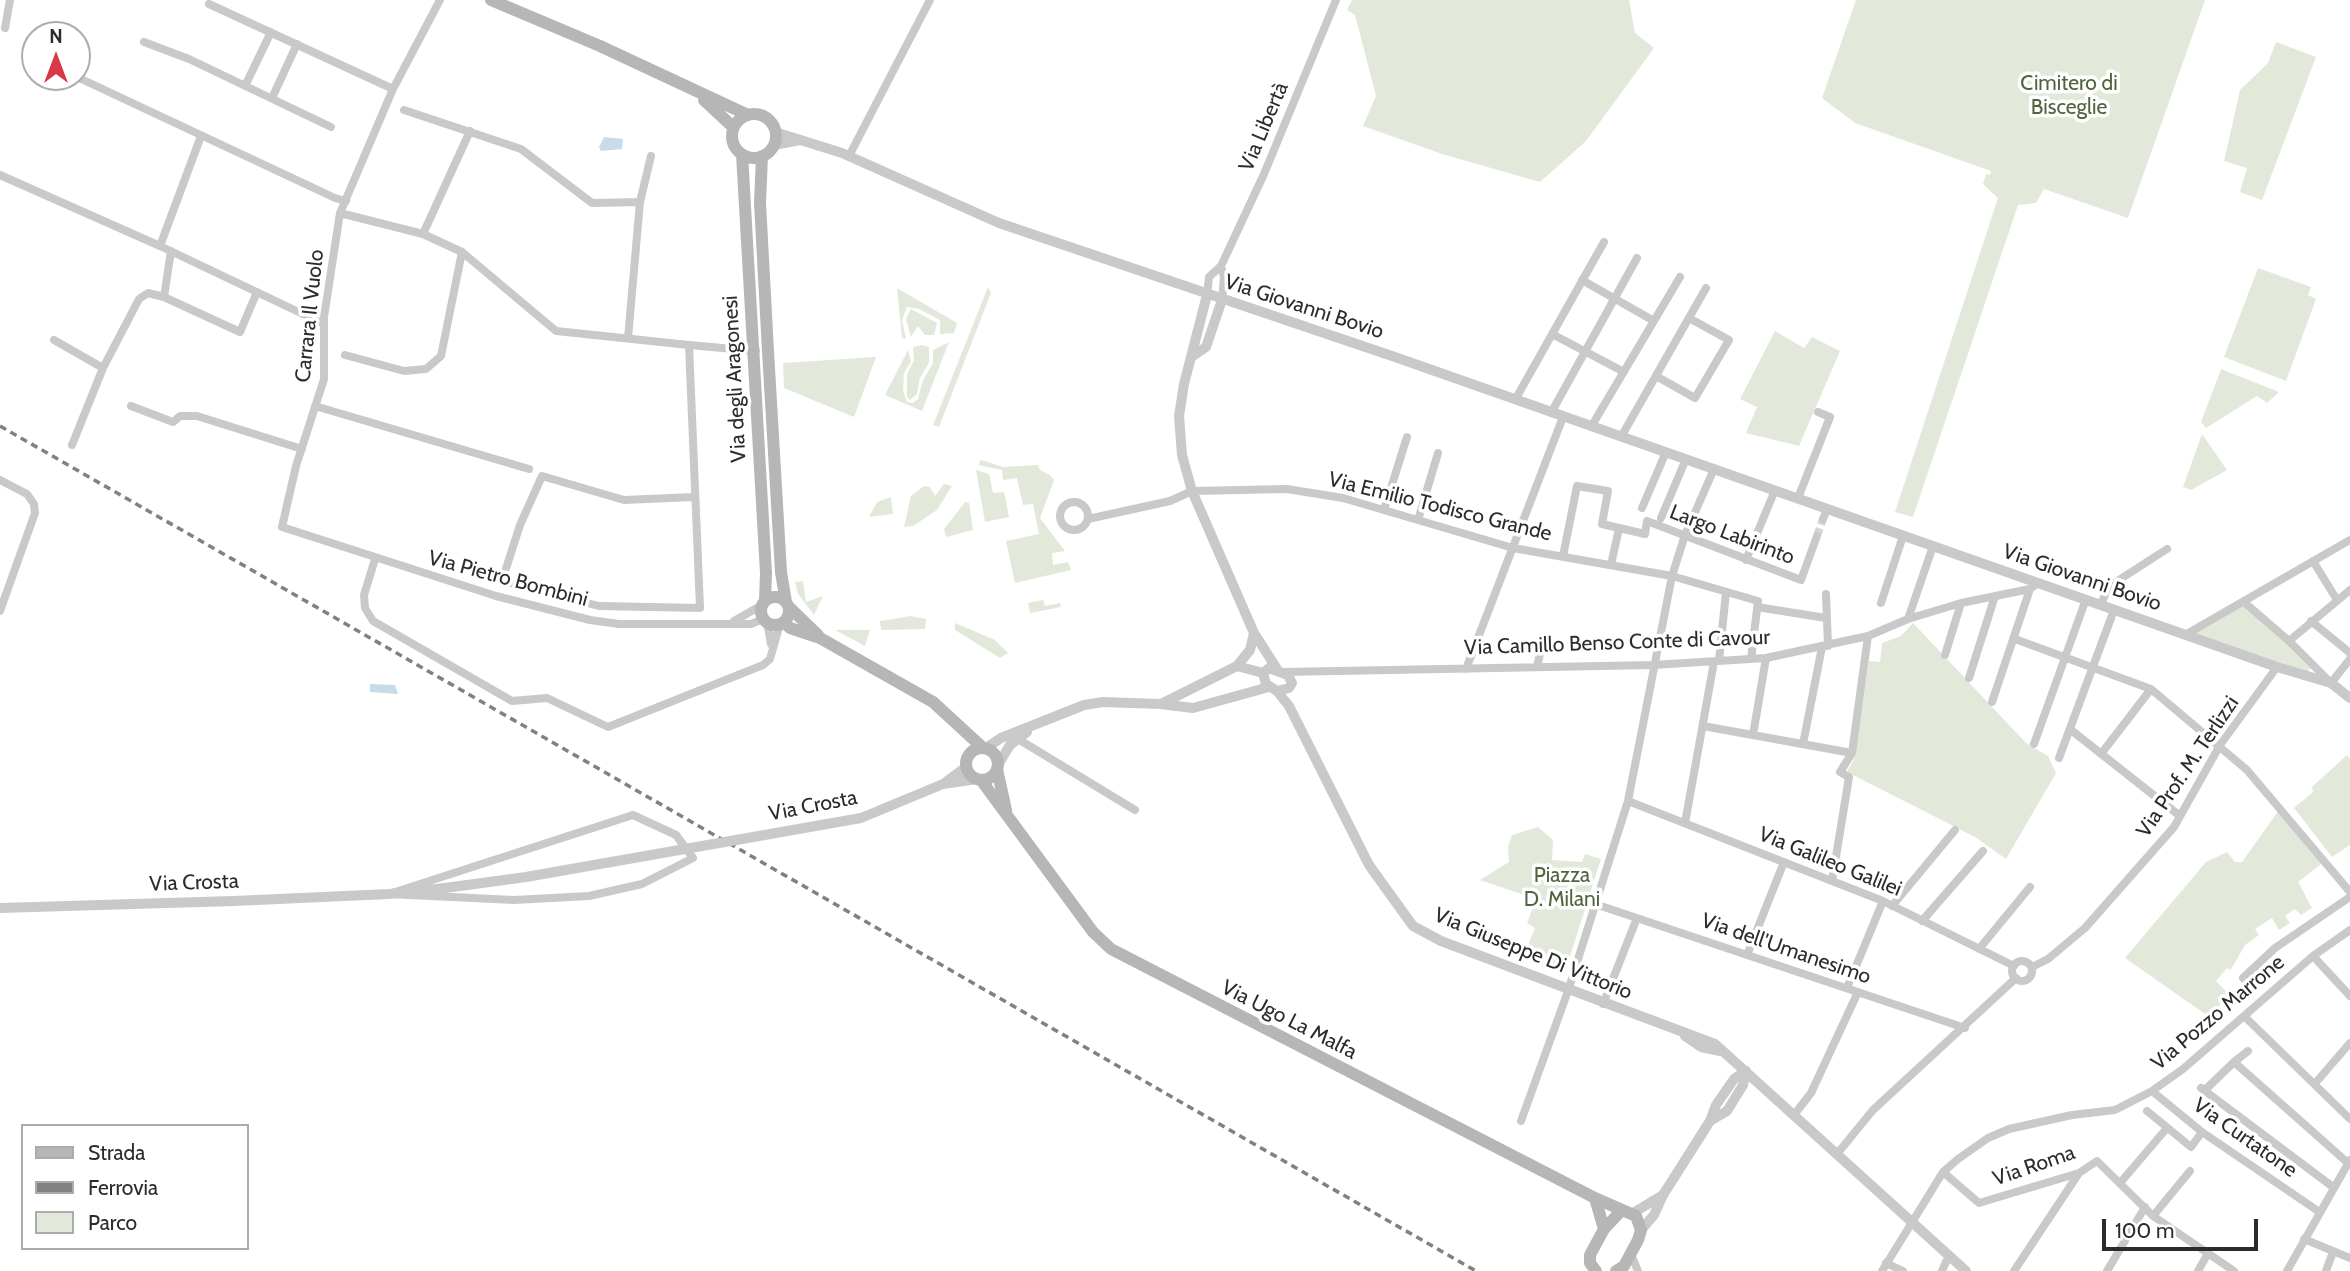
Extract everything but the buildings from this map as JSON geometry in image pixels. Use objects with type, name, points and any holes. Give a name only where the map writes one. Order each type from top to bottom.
[{"type":"main road","points":[[494,1],[600,46],[748,115]]},
{"type":"main road","points":[[696,92],[733,127],[733,142],[742,154],[762,156],[774,139],[768,120],[755,114],[748,115],[733,127]]},
{"type":"main road","name":"Via degli Aragonesi","points":[[742,154],[766,573],[763,603],[773,622]]},
{"type":"main road","name":"Via degli Aragonesi","points":[[762,156],[760,203],[768,351],[781,572],[787,604]]},
{"type":"main road","points":[[763,603],[773,597],[787,604],[820,638]]},
{"type":"main road","points":[[773,622],[789,615],[787,604]]},
{"type":"main road","points":[[773,622],[820,638],[933,702],[994,753],[1009,821]]},
{"type":"main road","points":[[954,720],[967,761],[979,780],[989,778],[998,767]]},
{"type":"main road","points":[[967,761],[985,748]]},
{"type":"main road","name":"Via Ugo La Malfa","points":[[979,780],[1093,932],[1111,949],[1627,1212]]},
{"type":"main road","points":[[1595,1198],[1604,1228]]},
{"type":"main road","points":[[1580,1271],[1604,1228],[1627,1212],[1640,1221],[1642,1230],[1624,1266],[1616,1271]]},
{"type":"main road","points":[[1590,1255],[1590,1263],[1596,1271]]},
{"type":"street","points":[[5,27],[10,0]]},
{"type":"street","name":"Carrara Il Vuolo","points":[[282,527],[324,379],[324,324],[340,213],[393,89],[440,0]]},
{"type":"street","points":[[846,154],[930,0]]},
{"type":"street","name":"Via Libertà","points":[[1207,295],[1209,277],[1221,266],[1264,174],[1336,0]]},
{"type":"street","points":[[209,4],[393,89]]},
{"type":"street","points":[[246,86],[271,32]]},
{"type":"street","points":[[144,42],[189,59],[331,127]]},
{"type":"street","points":[[272,99],[297,44]]},
{"type":"street","points":[[91,84],[346,201]]},
{"type":"street","points":[[404,110],[520,149],[592,203],[640,202]]},
{"type":"street","points":[[423,234],[470,131]]},
{"type":"street","points":[[160,246],[201,136]]},
{"type":"street","name":"Via Giovanni Bovio","points":[[774,139],[803,139],[846,154],[999,223],[1798,498],[1825,514],[1933,546],[2034,586],[2086,599],[2277,667],[2331,683],[2350,698]]},
{"type":"street","points":[[628,338],[640,202],[651,156]]},
{"type":"street","points":[[0,175],[171,251],[324,324]]},
{"type":"street","points":[[340,213],[423,234],[462,252],[556,331],[768,351]]},
{"type":"street","points":[[1515,400],[1604,242]]},
{"type":"street","points":[[164,297],[171,251]]},
{"type":"street","points":[[345,355],[404,372],[426,369],[442,356],[462,252]]},
{"type":"street","points":[[1550,413],[1637,258]]},
{"type":"street","name":"Via Libertà","points":[[1221,266],[1224,277],[1222,300]]},
{"type":"street","points":[[1591,427],[1680,277]]},
{"type":"street","points":[[1582,280],[1654,321]]},
{"type":"street","points":[[1621,437],[1706,288]]},
{"type":"street","points":[[72,445],[103,368],[139,299],[148,293],[164,297],[240,332],[257,292]]},
{"type":"street","name":"Via Giuseppe Di Vittorio","points":[[1207,295],[1195,335],[1193,356],[1184,384],[1179,416],[1182,455],[1192,491],[1256,637],[1264,671],[1273,689],[1290,706],[1369,865],[1413,926],[1441,941],[1680,1032],[1701,1047],[1720,1051],[1746,1071],[1966,1271]]},
{"type":"street","name":"Via Giuseppe Di Vittorio","points":[[1193,356],[1206,347],[1222,300]]},
{"type":"street","points":[[1656,376],[1695,398],[1729,340],[1689,318]]},
{"type":"street","points":[[1552,334],[1623,372]]},
{"type":"street","points":[[54,341],[103,368]]},
{"type":"street","points":[[689,345],[693,497],[700,608],[599,606],[502,581],[520,525],[542,476],[624,500],[693,497]]},
{"type":"street","points":[[131,406],[173,422],[180,415],[197,416],[302,449]]},
{"type":"street","points":[[315,406],[529,469]]},
{"type":"street","points":[[1798,498],[1830,417],[1818,412]]},
{"type":"street","points":[[1466,669],[1563,417]]},
{"type":"street","points":[[1384,510],[1407,436]]},
{"type":"street","points":[[1642,508],[1666,452]]},
{"type":"street","points":[[1418,520],[1438,453]]},
{"type":"street","points":[[1661,518],[1686,459]]},
{"type":"street","points":[[1521,1121],[1568,990],[1628,801],[1672,576],[1685,535],[1714,469]]},
{"type":"street","points":[[0,480],[27,494],[34,504],[35,513],[0,611]]},
{"type":"street","points":[[1563,556],[1577,486],[1608,491],[1602,524],[1619,528],[1611,565]]},
{"type":"street","name":"Via Emilio Todisco Grande","points":[[1088,519],[1170,501],[1192,491],[1287,489],[1343,498],[1513,548],[1672,576],[1757,604],[1826,618]]},
{"type":"street","points":[[1746,560],[1775,490]]},
{"type":"street","name":"Largo Labirinto","points":[[1619,528],[1645,534],[1647,522],[1801,580],[1817,536]]},
{"type":"street","name":"Via Pietro Bombini","points":[[282,527],[496,596],[590,620],[619,624],[773,622]]},
{"type":"street","points":[[1881,603],[1903,536]]},
{"type":"street","points":[[2185,635],[2350,540]]},
{"type":"street","points":[[1908,619],[1933,546]]},
{"type":"street","points":[[2101,605],[2108,587],[2166,549]]},
{"type":"street","points":[[375,559],[364,595],[365,608],[373,621],[512,701],[547,698],[608,727],[763,665],[769,659],[772,647],[773,622]]},
{"type":"street","points":[[2289,641],[2311,621],[2345,597],[2313,562]]},
{"type":"street","points":[[1992,702],[2034,586]]},
{"type":"street","name":"Via Camillo Benso Conte di Cavour","points":[[1280,671],[1653,665],[1766,658],[1868,636],[1908,619],[1961,603],[2034,586]]},
{"type":"street","points":[[1685,823],[1717,661],[1726,592]]},
{"type":"street","points":[[1803,744],[1825,647],[1826,594]]},
{"type":"street","points":[[1969,678],[1995,596]]},
{"type":"street","points":[[2034,744],[2086,599]]},
{"type":"street","points":[[2244,602],[2289,641],[2331,683],[2350,659]]},
{"type":"street","name":"Via Pietro Bombini","points":[[732,622],[763,603]]},
{"type":"street","points":[[1945,655],[1961,603]]},
{"type":"street","points":[[1751,659],[1757,604]]},
{"type":"street","points":[[2059,758],[2114,610]]},
{"type":"street","points":[[2311,621],[2350,653]]},
{"type":"street","points":[[1832,881],[1849,777],[1840,772],[1852,753],[1868,636]]},
{"type":"street","points":[[1160,704],[1189,693],[1237,666],[1250,650],[1256,637]]},
{"type":"street","name":"Via Giuseppe Di Vittorio","points":[[1256,637],[1290,686],[1290,706]]},
{"type":"street","points":[[2015,639],[2151,690],[2247,770],[2299,829],[2350,894],[2275,948],[2243,978]]},
{"type":"street","points":[[1537,667],[1543,641]]},
{"type":"street","points":[[1753,735],[1766,658]]},
{"type":"street","points":[[1237,666],[1280,671]]},
{"type":"street","name":"Via Prof. M. Terlizzi","points":[[2016,978],[2029,978],[2032,967],[2048,959],[2085,928],[2180,816],[2220,746],[2277,667]]},
{"type":"street","name":"Via Camillo Benso Conte di Cavour","points":[[1290,686],[1312,672]]},
{"type":"street","points":[[985,748],[1001,738],[1032,728],[1084,705],[1103,702],[1193,708],[1290,686]]},
{"type":"street","points":[[2101,754],[2151,690]]},
{"type":"street","points":[[1703,726],[1852,753]]},
{"type":"street","points":[[998,767],[1018,739],[1032,728]]},
{"type":"street","points":[[2071,730],[2180,816]]},
{"type":"street","points":[[1018,739],[1135,810]]},
{"type":"street","points":[[943,784],[967,761]]},
{"type":"street","points":[[943,784],[979,780]]},
{"type":"street","name":"Via Crosta","points":[[0,908],[389,894],[445,888],[861,818],[943,784]]},
{"type":"street","name":"Via Galileo Galilei","points":[[1628,801],[1883,901],[2014,966]]},
{"type":"street","name":"Via Crosta","points":[[633,815],[676,835],[694,858],[642,884],[589,896],[514,900],[389,894],[633,815]]},
{"type":"street","points":[[1892,906],[1955,830]]},
{"type":"street","points":[[1922,921],[1983,851]]},
{"type":"street","points":[[1747,955],[1784,862]]},
{"type":"street","points":[[1979,949],[2030,887]]},
{"type":"street","points":[[1846,988],[1883,901]]},
{"type":"street","name":"Via dell'Umanesimo","points":[[1595,904],[1965,1028]]},
{"type":"street","points":[[1603,1004],[1637,918]]},
{"type":"street","name":"Via Pozzo Marrone","points":[[1884,1267],[1943,1172],[1988,1138],[2009,1129],[2073,1115],[2115,1110],[2152,1091],[2183,1069],[2313,956],[2350,930]]},
{"type":"street","points":[[2313,956],[2350,996]]},
{"type":"street","points":[[1837,1154],[1873,1110],[1965,1028],[2016,978],[2014,966],[2022,961],[2032,967]]},
{"type":"street","points":[[1794,1115],[1811,1093],[1858,992]]},
{"type":"street","points":[[2244,1016],[2350,1119]]},
{"type":"street","points":[[2318,1080],[2350,1043]]},
{"type":"street","points":[[2248,1051],[2203,1089],[2333,1187]]},
{"type":"street","points":[[2234,1062],[2349,1162],[2318,1211],[2287,1271]]},
{"type":"street","points":[[1642,1230],[1654,1215],[1663,1195],[1710,1121],[1727,1111],[1743,1085],[1746,1071]]},
{"type":"street","name":"Via Curtatone","points":[[2152,1091],[2202,1132],[2318,1211]]},
{"type":"street","points":[[2147,1111],[2190,1147],[2202,1132]]},
{"type":"street","points":[[2120,1183],[2167,1128]]},
{"type":"street","name":"Via Roma","points":[[1943,1172],[1979,1203],[2079,1173],[2097,1161],[2153,1216],[2234,1271]]},
{"type":"street","points":[[2153,1216],[2190,1171]]},
{"type":"street","points":[[2014,1271],[2079,1173]]},
{"type":"street","points":[[1627,1212],[1663,1195]]},
{"type":"street","points":[[2107,1271],[2145,1207]]},
{"type":"street","points":[[2304,1239],[2350,1258]]},
{"type":"street","points":[[2326,1271],[2333,1252]]},
{"type":"street","points":[[1631,1254],[1637,1271]]},
{"type":"street","points":[[1942,1271],[1949,1255]]},
{"type":"street","points":[[2198,1271],[2207,1255]]},
{"type":"street","points":[[1884,1267],[1903,1271]]},
{"type":"green space","points":[[1352,0],[1629,0],[1635,33],[1654,48],[1586,141],[1540,182],[1442,154],[1363,126],[1376,96],[1355,15],[1347,10]]},
{"type":"green space","name":"Cimitero di Bisceglie","points":[[1856,0],[2205,0],[2128,218],[2044,189],[2036,203],[2018,205],[1913,517],[1895,512],[1998,198],[1983,184],[1986,174],[1990,175],[1991,171],[1855,123],[1822,98]]},
{"type":"green space","points":[[2276,42],[2316,57],[2262,200],[2240,192],[2247,168],[2224,161],[2240,90],[2268,63]]},
{"type":"green space","points":[[2258,268],[2311,287],[2308,295],[2316,299],[2286,381],[2224,357]]},
{"type":"green space","points":[[988,287],[991,293],[939,427],[933,425]]},
{"type":"green space","points":[[897,288],[957,323],[954,333],[940,334],[940,320],[919,309],[907,307],[902,320],[906,339],[902,338]]},
{"type":"green space","points":[[911,309],[937,323],[934,335],[925,335],[918,326],[911,337],[906,319]]},
{"type":"green space","points":[[1775,331],[1804,348],[1812,337],[1840,351],[1799,446],[1746,433],[1757,407],[1740,399]]},
{"type":"green space","points":[[949,342],[922,411],[885,395],[908,350],[911,362],[904,373],[903,391],[907,402],[913,403],[918,399],[923,380],[933,363],[933,350]]},
{"type":"green space","points":[[913,347],[929,347],[929,363],[920,378],[917,394],[910,400],[907,397],[907,374],[914,360]]},
{"type":"green space","points":[[876,357],[854,417],[784,388],[783,363]]},
{"type":"green space","points":[[2221,369],[2279,392],[2267,403],[2257,396],[2206,428],[2201,422]]},
{"type":"green space","points":[[2202,434],[2227,470],[2191,490],[2183,487]]},
{"type":"green space","points":[[981,460],[1003,467],[1038,465],[1040,470],[1050,475],[1054,480],[1040,518],[1065,551],[1052,553],[1053,565],[1068,562],[1071,570],[1015,583],[1006,541],[1039,534],[1033,504],[1023,505],[1017,478],[1003,480],[1002,470],[978,465]]},
{"type":"green space","points":[[976,470],[989,474],[993,493],[1004,492],[1009,517],[985,522]]},
{"type":"green space","points":[[944,484],[952,486],[937,510],[913,526],[904,527],[911,496],[924,486],[930,487],[935,496]]},
{"type":"green space","points":[[891,497],[893,514],[869,517],[877,502]]},
{"type":"green space","points":[[965,502],[969,503],[973,530],[946,537],[944,529]]},
{"type":"green space","points":[[803,581],[806,602],[823,596],[814,615],[798,594],[795,582]]},
{"type":"green space","points":[[1043,600],[1045,606],[1060,603],[1061,607],[1030,613],[1028,603]]},
{"type":"green space","points":[[2244,602],[2314,664],[2305,675],[2185,635]]},
{"type":"green space","points":[[911,616],[926,619],[925,629],[881,630],[880,621]]},
{"type":"green space","points":[[955,623],[995,640],[1008,653],[1000,658],[955,630]]},
{"type":"green space","points":[[1913,623],[2026,743],[2048,756],[2056,773],[2006,859],[1975,837],[1847,772],[1855,757],[1869,661],[1880,662],[1882,643],[1901,636]]},
{"type":"green space","points":[[835,630],[870,630],[865,646]]},
{"type":"green space","points":[[2347,755],[2350,759],[2350,845],[2332,857],[2294,808],[2313,792],[2312,787]]},
{"type":"green space","points":[[2279,810],[2321,864],[2298,882],[2312,908],[2301,915],[2295,909],[2285,916],[2290,923],[2279,930],[2272,918],[2255,929],[2259,935],[2245,945],[2230,970],[2227,968],[2216,981],[2230,995],[2208,1016],[2125,958],[2206,862],[2227,852],[2235,862],[2242,862]]},
{"type":"green space","name":"Piazza D. Milani","points":[[1538,827],[1553,840],[1552,860],[1582,862],[1585,854],[1601,859],[1564,975],[1523,958],[1535,928],[1527,923],[1536,899],[1480,880],[1509,862],[1508,847],[1512,835]]},
{"type":"water","points":[[604,137],[623,139],[622,149],[601,151],[599,147]]},
{"type":"water","points":[[370,684],[395,685],[398,694],[370,692]]},
{"type":"tunnel","points":[[1817,536],[1823,519]]},
{"type":"railway","points":[[0,426],[1476,1271]]}]
